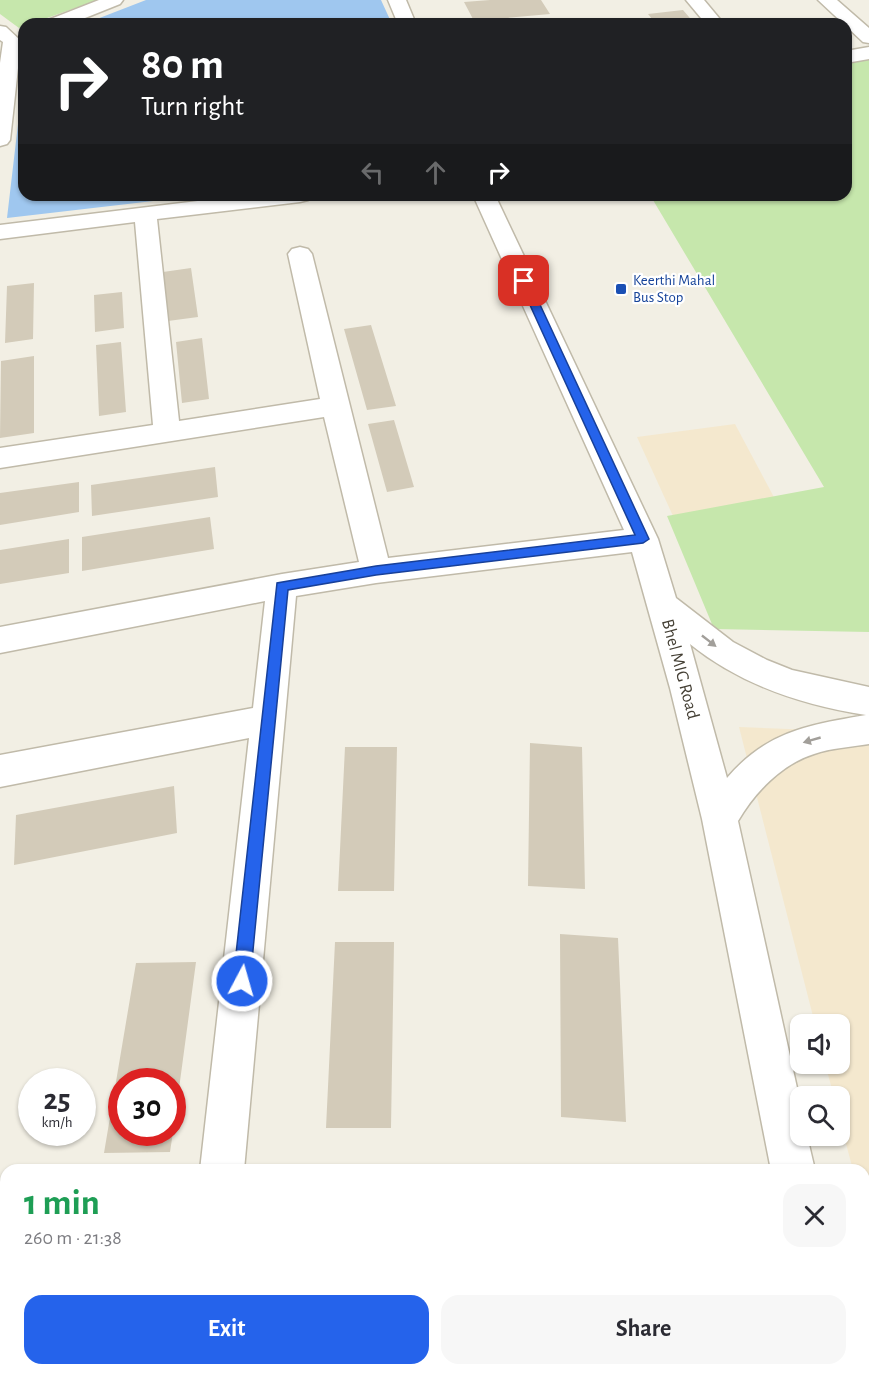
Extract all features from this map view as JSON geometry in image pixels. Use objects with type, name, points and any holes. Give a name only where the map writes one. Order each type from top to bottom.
[{"type":"street","points":[[69,18],[114,0]]},
{"type":"street","points":[[397,0],[404,18]]},
{"type":"street","points":[[695,0],[710,18]]},
{"type":"street","points":[[827,0],[847,18]]},
{"type":"street","points":[[852,23],[869,38]]},
{"type":"street","points":[[0,140],[9,38]]},
{"type":"street","points":[[852,56],[869,53]]},
{"type":"street","points":[[0,232],[251,201]]},
{"type":"street","name":"Bhel MIG Road","points":[[487,201],[643,539],[720,819],[793,1164]]},
{"type":"street","points":[[145,214],[167,431]]},
{"type":"street","points":[[300,254],[334,406],[376,571]]},
{"type":"street","points":[[0,458],[334,406]]},
{"type":"street","points":[[0,640],[282,586],[376,571],[643,539]]},
{"type":"street","points":[[223,1164],[282,586]]},
{"type":"street","points":[[663,605],[723,652],[768,676],[811,689],[869,701]]},
{"type":"street","points":[[0,771],[269,720]]},
{"type":"street","points":[[720,819],[735,794],[774,755],[810,739],[869,729]]},
{"type":"shaded area","points":[[735,424],[776,501],[673,516],[637,437]]},
{"type":"shaded area","points":[[739,727],[869,732],[869,1164],[851,1164],[847,1146],[850,1146],[850,1086],[831,1086],[828,1074],[850,1074],[850,1014],[812,1014]]},
{"type":"green space","points":[[0,0],[98,0],[47,18],[18,18],[18,27],[0,14]]},
{"type":"green space","points":[[869,59],[869,632],[714,629],[667,516],[824,487],[654,201],[852,201],[852,61]]},
{"type":"water","points":[[146,0],[381,0],[389,18],[100,18]]},
{"type":"water","points":[[18,124],[18,201],[153,201],[7,218]]},
{"type":"building","points":[[541,0],[550,14],[472,18],[464,2]]},
{"type":"building","points":[[683,10],[690,18],[651,18],[648,14]]},
{"type":"building","points":[[191,268],[198,317],[168,321],[163,272]]},
{"type":"building","points":[[34,283],[33,339],[5,343],[7,286]]},
{"type":"building","points":[[122,292],[124,328],[95,332],[94,295]]},
{"type":"building","points":[[371,325],[396,406],[367,410],[344,329]]},
{"type":"building","points":[[202,338],[209,399],[182,403],[176,342]]},
{"type":"building","points":[[121,342],[126,412],[99,416],[96,345]]},
{"type":"building","points":[[34,356],[34,433],[0,438],[1,361]]},
{"type":"building","points":[[394,420],[414,487],[387,492],[368,424]]},
{"type":"building","points":[[215,467],[218,497],[92,516],[91,485]]},
{"type":"building","points":[[79,482],[79,512],[0,525],[0,493]]},
{"type":"building","points":[[210,517],[214,549],[82,571],[82,537]]},
{"type":"building","points":[[69,539],[69,573],[0,584],[0,550]]},
{"type":"building","points":[[530,743],[582,747],[585,889],[528,886]]},
{"type":"building","points":[[345,747],[397,747],[394,891],[338,891]]},
{"type":"building","points":[[174,786],[177,833],[14,865],[16,815]]},
{"type":"building","points":[[560,934],[618,938],[626,1122],[561,1117]]},
{"type":"building","points":[[335,942],[394,942],[391,1128],[326,1128]]},
{"type":"building","points":[[196,962],[182,1068],[118,1068],[136,963]]},
{"type":"building","points":[[108,1129],[108,1146],[171,1146],[170,1152],[104,1153]]},
{"type":"place","name":"Keerthi Mahal Bus Stop","points":[[621,289]]},
{"type":"route","points":[[242,981],[282,586],[376,571],[643,539],[524,281]]}]
